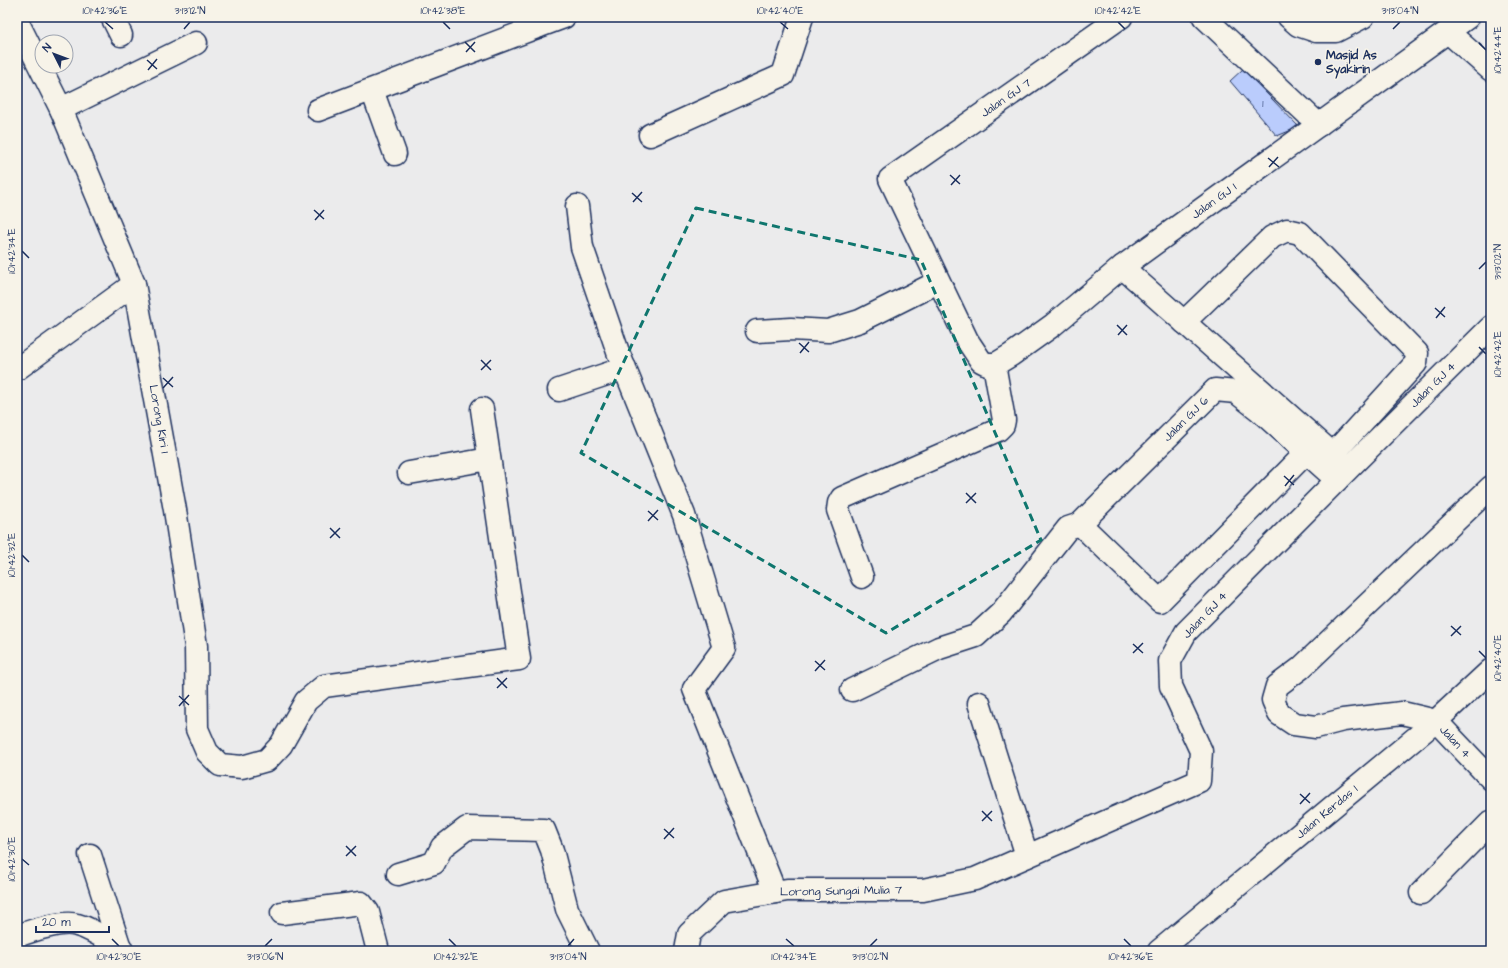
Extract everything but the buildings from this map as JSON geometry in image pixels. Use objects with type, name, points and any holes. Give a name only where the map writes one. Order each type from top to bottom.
[{"type":"street","points":[[318,110],[372,90],[537,22],[564,17]]},
{"type":"street","points":[[650,135],[782,75],[802,17]]},
{"type":"street","name":"Jalan GJ 7","points":[[938,282],[890,179],[1121,17]]},
{"type":"street","points":[[1204,17],[1319,125]]},
{"type":"street","points":[[1289,17],[1298,26],[1316,30],[1336,31],[1363,17]]},
{"type":"street","name":"Jalan GJ 1","points":[[994,364],[1011,355],[1053,325],[1122,267],[1468,17]]},
{"type":"street","name":"Lorong Kiri 1","points":[[17,21],[61,109],[134,284],[175,510],[196,646],[197,729],[207,752],[220,765],[242,767],[267,760],[281,746],[306,701],[324,686],[519,659],[489,459]]},
{"type":"street","points":[[1448,32],[1491,70]]},
{"type":"street","points":[[61,109],[196,43]]},
{"type":"street","points":[[372,90],[395,154]]},
{"type":"street","points":[[577,206],[582,248],[625,368],[684,515],[724,648],[694,690],[775,892]]},
{"type":"street","points":[[1184,322],[1272,237],[1286,230],[1300,233],[1418,353],[1416,363],[1333,454]]},
{"type":"street","points":[[1122,267],[1333,454],[1343,474]]},
{"type":"street","points":[[757,331],[791,329],[828,331],[860,321],[938,282],[967,340],[981,361],[987,364],[994,364],[1004,420],[1003,425],[998,430],[842,498],[839,503],[838,510],[862,577]]},
{"type":"street","points":[[17,369],[134,284]]},
{"type":"street","name":"Jalan GJ 4","points":[[975,879],[1199,782],[1200,751],[1171,686],[1170,661],[1186,632],[1491,328]]},
{"type":"street","points":[[559,390],[625,368]]},
{"type":"street","name":"Jalan GJ 6","points":[[1080,524],[1215,390],[1236,392],[1259,410],[1306,453],[1343,474]]},
{"type":"street","points":[[409,473],[489,459],[482,409]]},
{"type":"street","points":[[852,690],[939,648],[976,636],[1001,613],[1068,528],[1080,524],[1160,601],[1306,453]]},
{"type":"street","points":[[1436,721],[1402,713],[1342,720],[1316,727],[1294,724],[1279,714],[1273,700],[1277,686],[1302,668],[1490,490]]},
{"type":"street","name":"Jalan Kerdas 1","points":[[1159,951],[1436,721],[1491,670]]},
{"type":"street","points":[[979,703],[1027,856]]},
{"type":"street","name":"Jalan 4","points":[[1436,721],[1491,779]]},
{"type":"street","points":[[1421,893],[1491,822]]},
{"type":"street","points":[[398,874],[434,863],[442,848],[467,828],[544,830],[552,850],[568,909],[588,951]]},
{"type":"street","points":[[90,855],[121,950]]},
{"type":"street","name":"Lorong Sungai Mulia 7","points":[[686,951],[689,934],[724,901],[787,890],[923,890],[975,879]]},
{"type":"street","points":[[282,913],[361,903],[368,912],[378,951]]},
{"type":"street","points":[[17,936],[55,925],[76,924],[93,932],[121,950]]},
{"type":"highlighted area","points":[[696,208],[921,260],[1041,540],[886,633],[581,453]]},
{"type":"place","name":"Masjid As Syakirin","points":[[1318,62]]}]
